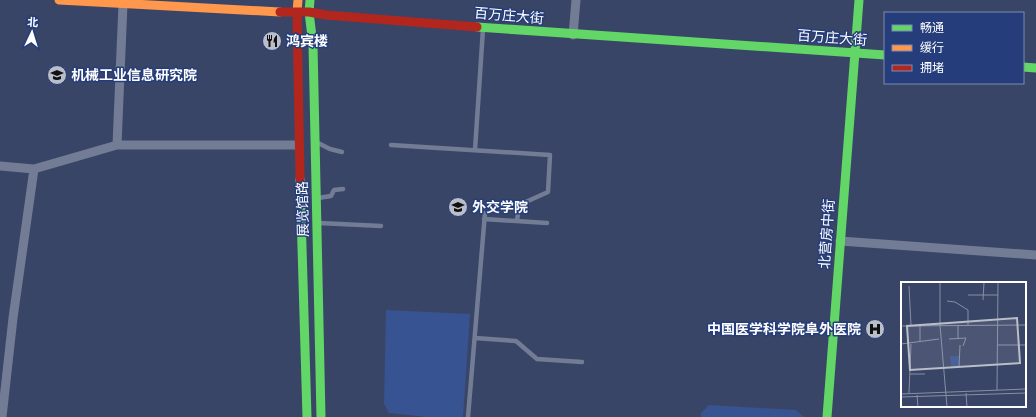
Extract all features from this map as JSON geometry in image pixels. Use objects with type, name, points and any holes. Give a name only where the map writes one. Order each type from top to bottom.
[{"type":"main road","name":"百万庄大街","points":[[59,0],[309,12],[573,35],[884,55]]},
{"type":"main road","name":"展览馆路","points":[[298,0],[299,145],[307,417]]},
{"type":"main road","name":"展览馆路","points":[[310,0],[309,12],[313,45],[321,417]]},
{"type":"main road","name":"北营房中街","points":[[827,417],[859,0]]},
{"type":"main road","points":[[1024,67],[1036,68]]},
{"type":"street","points":[[573,35],[576,0]]},
{"type":"street","points":[[117,145],[123,4]]},
{"type":"street","points":[[0,166],[34,169],[117,145],[299,145]]},
{"type":"street","points":[[2,417],[13,318],[34,169]]},
{"type":"street","points":[[840,241],[1036,255]]},
{"type":"lane","points":[[475,150],[483,28]]},
{"type":"lane","points":[[315,142],[330,149],[342,152]]},
{"type":"lane","points":[[390,145],[550,155],[548,192],[519,205],[517,221]]},
{"type":"lane","points":[[317,198],[330,196],[334,190],[343,189]]},
{"type":"lane","points":[[468,417],[485,213]]},
{"type":"lane","points":[[484,219],[547,223]]},
{"type":"lane","points":[[317,223],[381,226]]},
{"type":"lane","points":[[475,338],[516,341],[537,359],[582,362]]},
{"type":"shaded area","points":[[386,310],[470,314],[463,417],[427,417],[389,413],[384,404]]},
{"type":"shaded area","points":[[709,405],[796,410],[804,417],[701,417],[701,413]]},
{"type":"traffic: fast","points":[[309,12],[310,0]]},
{"type":"traffic: fast","points":[[827,417],[859,0]]},
{"type":"traffic: fast","points":[[309,12],[313,45],[321,417]]},
{"type":"traffic: fast","points":[[477,27],[884,55]]},
{"type":"traffic: fast","points":[[1024,67],[1036,68]]},
{"type":"traffic: fast","points":[[300,179],[307,417]]},
{"type":"traffic: slow","points":[[59,0],[280,12]]},
{"type":"traffic: slow","points":[[297,12],[298,0]]},
{"type":"traffic: jam","points":[[280,12],[309,12],[326,15],[477,27]]},
{"type":"traffic: jam","points":[[297,12],[300,179]]},
{"type":"place","name":"鸿宾楼","points":[[272,41]]},
{"type":"place","name":"机械工业信息研究院","points":[[57,75]]},
{"type":"place","name":"外交学院","points":[[458,207]]},
{"type":"place","name":"中国医学科学院阜外医院","points":[[875,329]]}]
